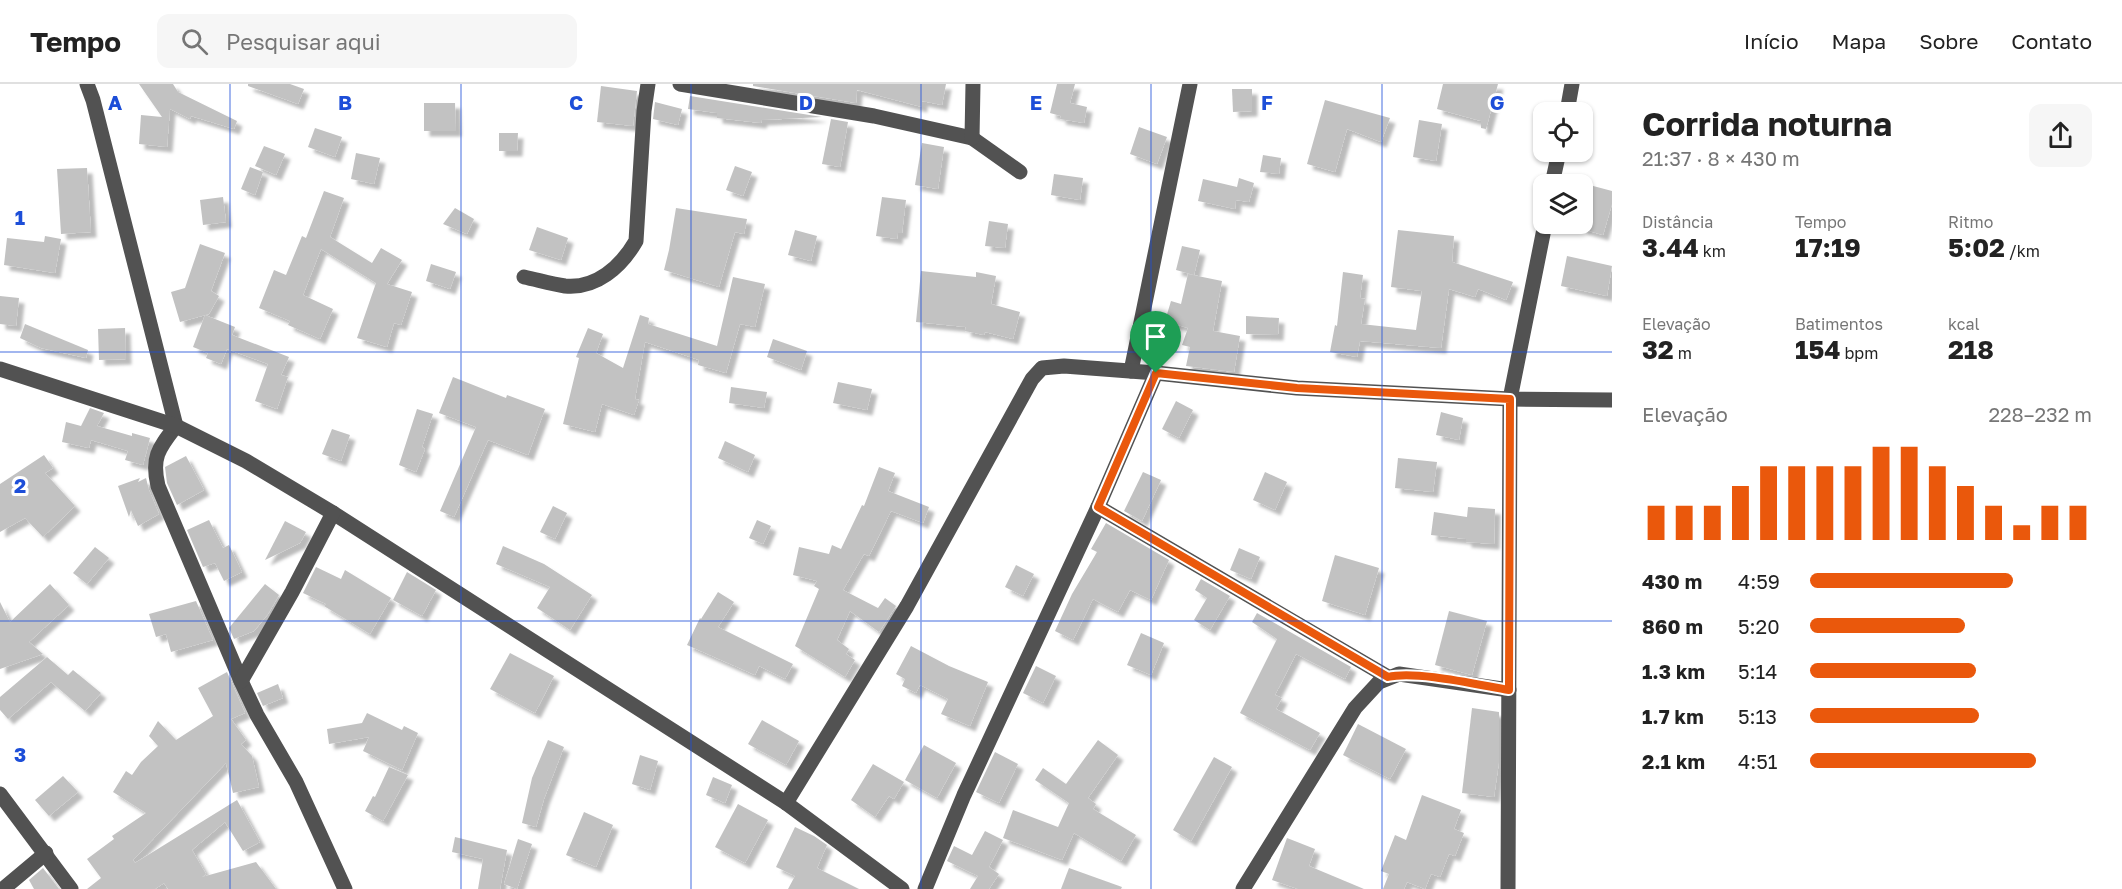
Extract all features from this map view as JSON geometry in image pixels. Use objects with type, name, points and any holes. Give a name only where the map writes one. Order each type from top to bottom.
[{"type":"street","points":[[87,84],[176,426]]},
{"type":"street","points":[[524,277],[567,286],[592,284],[628,256],[636,242],[644,111],[648,84]]},
{"type":"street","points":[[680,84],[874,116],[972,138],[1020,172]]},
{"type":"street","points":[[972,138],[973,84]]},
{"type":"street","points":[[1131,371],[1190,84]]},
{"type":"street","points":[[1569,102],[1572,84]]},
{"type":"street","points":[[1508,889],[1510,399],[1543,234]]},
{"type":"street","points":[[786,802],[907,606],[1037,372],[1042,368],[1049,366],[1131,371],[1297,388],[1510,399],[1612,400]]},
{"type":"street","points":[[0,369],[176,426],[246,461],[333,513],[786,802],[902,889]]},
{"type":"street","points":[[925,889],[964,795],[1098,507],[1156,373]]},
{"type":"street","points":[[176,426],[160,446],[156,456],[154,470],[158,486],[241,681],[257,715],[296,782],[345,889]]},
{"type":"street","points":[[1098,507],[1388,677]]},
{"type":"street","points":[[241,681],[292,592],[333,513]]},
{"type":"street","points":[[1243,889],[1355,708],[1379,682],[1399,674],[1509,690]]},
{"type":"street","points":[[0,794],[71,889]]},
{"type":"street","points":[[3,889],[46,853]]},
{"type":"building","points":[[139,84],[173,84],[178,92],[237,121],[234,129],[191,116],[190,119],[170,109],[167,147],[139,144],[141,115],[162,117]]},
{"type":"building","points":[[248,84],[290,84],[304,89],[298,104],[248,86]]},
{"type":"building","points":[[753,84],[946,84],[942,105],[922,101],[922,107],[857,90],[856,103],[753,86]]},
{"type":"building","points":[[1057,84],[1075,84],[1070,103],[1087,107],[1084,123],[1060,119],[1061,116],[1050,113]]},
{"type":"building","points":[[1443,84],[1498,84],[1486,129],[1481,128],[1481,121],[1437,109]]},
{"type":"building","points":[[601,86],[637,91],[633,126],[597,122]]},
{"type":"building","points":[[1232,89],[1252,89],[1252,111],[1233,112]]},
{"type":"building","points":[[690,96],[822,117],[762,120],[761,123],[717,118],[717,113],[688,109]]},
{"type":"building","points":[[1325,100],[1390,118],[1381,142],[1347,129],[1335,172],[1307,164]]},
{"type":"building","points":[[655,102],[682,109],[678,125],[653,119]]},
{"type":"building","points":[[424,103],[455,103],[456,131],[424,131]]},
{"type":"building","points":[[831,119],[848,122],[840,167],[822,164]]},
{"type":"building","points":[[1419,120],[1442,124],[1436,161],[1413,157]]},
{"type":"building","points":[[1139,127],[1167,137],[1157,164],[1130,154]]},
{"type":"building","points":[[315,128],[342,137],[335,157],[308,147]]},
{"type":"building","points":[[499,133],[518,133],[517,151],[499,151]]},
{"type":"building","points":[[922,143],[944,147],[938,189],[915,185]]},
{"type":"building","points":[[264,146],[285,154],[276,175],[255,166]]},
{"type":"building","points":[[356,153],[380,158],[374,184],[351,179]]},
{"type":"building","points":[[1263,155],[1281,158],[1279,174],[1260,172]]},
{"type":"building","points":[[735,166],[752,172],[743,196],[726,190]]},
{"type":"building","points":[[250,167],[263,172],[255,195],[241,189]]},
{"type":"building","points":[[87,168],[91,232],[61,234],[57,169]]},
{"type":"building","points":[[1054,174],[1083,178],[1080,200],[1051,195]]},
{"type":"building","points":[[1239,178],[1254,183],[1249,202],[1236,200],[1235,209],[1198,201],[1203,179],[1237,187]]},
{"type":"building","points":[[1593,186],[1612,191],[1612,204],[1603,235],[1593,232]]},
{"type":"building","points":[[324,191],[344,198],[330,237],[372,263],[381,248],[402,260],[387,284],[412,292],[401,325],[394,323],[387,347],[357,338],[376,283],[321,249],[303,295],[333,309],[320,339],[288,325],[290,321],[259,308],[274,270],[286,275],[302,236],[306,238]]},
{"type":"building","points":[[223,197],[226,222],[203,225],[200,200]]},
{"type":"building","points":[[882,197],[906,200],[902,233],[898,233],[897,239],[876,236]]},
{"type":"building","points":[[455,208],[474,219],[467,234],[443,224]]},
{"type":"building","points":[[676,208],[747,219],[744,234],[735,232],[719,287],[664,270]]},
{"type":"building","points":[[989,221],[1008,224],[1005,248],[985,246]]},
{"type":"building","points":[[537,227],[568,238],[561,260],[529,250]]},
{"type":"building","points":[[795,230],[817,236],[811,261],[788,255]]},
{"type":"building","points":[[1398,230],[1454,236],[1452,262],[1513,282],[1506,300],[1478,289],[1475,297],[1449,289],[1441,348],[1360,341],[1357,357],[1330,352],[1335,325],[1337,326],[1343,272],[1363,275],[1360,298],[1365,299],[1361,324],[1416,330],[1422,291],[1391,287]]},
{"type":"building","points":[[45,236],[61,239],[55,273],[4,265],[7,238],[44,242]]},
{"type":"building","points":[[200,244],[225,253],[211,291],[219,296],[209,314],[180,322],[171,292],[185,288]]},
{"type":"building","points":[[1182,246],[1200,250],[1194,275],[1176,270]]},
{"type":"building","points":[[1567,256],[1612,266],[1607,296],[1561,286]]},
{"type":"building","points":[[431,264],[456,272],[450,289],[426,281]]},
{"type":"building","points":[[921,271],[976,277],[976,272],[996,276],[991,304],[1020,312],[1013,339],[985,332],[984,335],[965,331],[966,327],[916,322]]},
{"type":"building","points":[[1188,274],[1222,281],[1213,331],[1240,336],[1234,372],[1186,366],[1190,347],[1182,345],[1188,328],[1165,321],[1171,301],[1181,304]]},
{"type":"building","points":[[733,277],[765,284],[755,327],[740,324],[726,373],[698,365],[699,360],[645,342],[635,399],[639,400],[634,415],[602,404],[595,432],[563,424],[579,358],[576,357],[588,328],[603,334],[596,353],[623,368],[640,315],[649,318],[648,324],[717,346]]},
{"type":"building","points":[[0,296],[19,298],[16,326],[0,324]]},
{"type":"building","points":[[205,315],[235,327],[232,335],[289,357],[281,375],[288,377],[277,409],[255,401],[268,364],[227,349],[221,364],[206,358],[208,353],[193,347]]},
{"type":"building","points":[[1246,316],[1279,318],[1278,335],[1246,334]]},
{"type":"building","points":[[25,324],[88,350],[86,358],[41,348],[20,338]]},
{"type":"building","points":[[125,328],[126,359],[99,360],[98,329]]},
{"type":"building","points":[[773,339],[807,351],[801,370],[767,357]]},
{"type":"building","points":[[453,377],[506,398],[507,395],[545,409],[528,455],[488,440],[454,517],[440,511],[476,427],[439,413]]},
{"type":"building","points":[[838,382],[872,389],[867,410],[833,403]]},
{"type":"building","points":[[731,387],[767,392],[764,408],[729,403]]},
{"type":"building","points":[[1176,401],[1193,410],[1179,438],[1162,429]]},
{"type":"building","points":[[90,408],[104,413],[97,426],[132,436],[132,433],[150,438],[143,465],[125,460],[128,451],[91,440],[89,448],[62,442],[66,422],[81,426]]},
{"type":"building","points":[[417,409],[433,414],[422,447],[425,449],[416,472],[399,465]]},
{"type":"building","points":[[1441,412],[1463,418],[1459,440],[1436,435]]},
{"type":"building","points":[[332,429],[350,435],[341,461],[322,454]]},
{"type":"building","points":[[725,441],[755,455],[748,472],[718,458]]},
{"type":"building","points":[[44,455],[53,468],[45,473],[75,506],[43,537],[25,518],[0,532],[0,484]]},
{"type":"building","points":[[186,456],[204,490],[177,505],[167,483],[165,467]]},
{"type":"building","points":[[1398,458],[1437,462],[1433,492],[1395,488]]},
{"type":"building","points":[[879,467],[895,473],[888,491],[929,507],[923,523],[891,511],[869,556],[864,554],[843,590],[878,608],[885,598],[896,606],[879,632],[850,611],[837,640],[849,649],[846,654],[855,660],[845,677],[795,646],[819,589],[814,586],[817,581],[793,575],[799,547],[829,554],[832,545],[841,549],[862,505],[864,506]]},
{"type":"building","points":[[1143,472],[1161,480],[1142,521],[1124,511]]},
{"type":"building","points":[[1265,472],[1287,482],[1275,510],[1253,500]]},
{"type":"building","points":[[140,478],[138,482],[146,478],[159,514],[138,526],[131,510],[129,517],[118,486]]},
{"type":"building","points":[[553,506],[567,513],[555,539],[540,532]]},
{"type":"building","points":[[1468,507],[1495,509],[1494,544],[1466,542],[1466,539],[1431,535],[1434,512],[1467,517]]},
{"type":"building","points":[[209,520],[223,548],[229,545],[242,572],[224,581],[215,563],[203,567],[187,530]]},
{"type":"building","points":[[757,520],[771,526],[763,544],[749,538]]},
{"type":"building","points":[[285,521],[306,532],[300,543],[265,560]]},
{"type":"building","points":[[1106,523],[1169,560],[1151,600],[1130,590],[1118,612],[1093,599],[1073,640],[1055,631],[1072,594],[1097,552],[1091,549]]},
{"type":"building","points":[[503,546],[544,564],[592,595],[570,630],[537,608],[550,587],[496,564]]},
{"type":"building","points":[[95,547],[109,558],[87,584],[73,573]]},
{"type":"building","points":[[1239,548],[1260,557],[1251,579],[1230,570]]},
{"type":"building","points":[[1335,555],[1379,568],[1365,615],[1322,601]]},
{"type":"building","points":[[1016,565],[1034,574],[1023,596],[1005,587]]},
{"type":"building","points":[[316,567],[341,579],[345,570],[391,598],[370,634],[324,606],[326,604],[303,593]]},
{"type":"building","points":[[407,572],[436,590],[422,616],[393,600]]},
{"type":"building","points":[[1201,579],[1230,596],[1210,630],[1194,620],[1207,598],[1195,590]]},
{"type":"building","points":[[50,584],[69,605],[29,642],[43,654],[0,669],[0,602],[10,622]]},
{"type":"building","points":[[265,584],[279,595],[268,614],[254,631],[234,639],[229,628]]},
{"type":"building","points":[[718,592],[734,602],[718,627],[793,664],[785,679],[759,666],[755,675],[687,645],[700,618]]},
{"type":"building","points":[[196,601],[213,640],[171,652],[166,634],[156,637],[149,614]]},
{"type":"building","points":[[1449,611],[1487,621],[1472,675],[1435,665]]},
{"type":"building","points":[[1257,613],[1351,667],[1345,679],[1296,654],[1275,695],[1282,698],[1276,709],[1320,733],[1310,750],[1240,713],[1277,639],[1252,622]]},
{"type":"building","points":[[1141,633],[1164,643],[1151,675],[1127,665]]},
{"type":"building","points":[[911,646],[949,666],[988,682],[970,726],[941,714],[948,699],[920,685],[916,693],[902,686],[905,679],[896,674]]},
{"type":"building","points":[[510,653],[554,676],[535,713],[490,689]]},
{"type":"building","points":[[47,657],[68,675],[73,670],[101,693],[85,711],[51,682],[8,719],[0,710],[0,697]]},
{"type":"building","points":[[1036,666],[1056,676],[1043,703],[1023,693]]},
{"type":"building","points":[[227,672],[245,713],[231,719],[246,740],[241,744],[252,756],[259,787],[233,793],[226,763],[133,860],[135,863],[237,800],[260,842],[243,851],[225,822],[192,850],[206,874],[202,877],[256,862],[276,889],[168,889],[164,883],[155,889],[87,889],[101,878],[87,859],[114,839],[112,836],[146,813],[113,792],[126,771],[132,775],[141,762],[158,746],[149,736],[158,721],[176,740],[213,716],[198,688]]},
{"type":"building","points":[[278,684],[283,698],[263,706],[257,693]]},
{"type":"building","points":[[1472,708],[1499,712],[1499,762],[1494,797],[1462,793]]},
{"type":"building","points":[[367,713],[402,730],[404,726],[418,733],[402,770],[363,751],[369,737],[329,744],[327,729],[362,723]]},
{"type":"building","points":[[762,720],[799,741],[786,765],[748,744]]},
{"type":"building","points":[[1358,724],[1406,749],[1390,779],[1343,755]]},
{"type":"building","points":[[548,740],[564,747],[536,827],[522,823],[532,778]]},
{"type":"building","points":[[1098,740],[1118,755],[1088,798],[1096,804],[1093,809],[1136,835],[1121,861],[1074,833],[1062,860],[1003,838],[1013,810],[1058,827],[1069,803],[1035,780],[1043,768],[1066,784]]},
{"type":"building","points":[[924,745],[956,763],[937,798],[905,780]]},
{"type":"building","points":[[995,752],[1018,764],[999,803],[976,792]]},
{"type":"building","points":[[640,755],[658,761],[650,790],[632,784]]},
{"type":"building","points":[[1214,757],[1232,767],[1191,841],[1173,830]]},
{"type":"building","points":[[873,764],[904,782],[894,799],[889,796],[875,817],[851,800]]},
{"type":"building","points":[[389,767],[408,775],[383,821],[365,811],[373,796],[375,797]]},
{"type":"building","points":[[63,776],[78,792],[49,816],[35,800]]},
{"type":"building","points":[[713,777],[732,785],[725,803],[706,795]]},
{"type":"building","points":[[1422,795],[1461,810],[1454,829],[1464,833],[1455,856],[1449,854],[1440,877],[1431,874],[1425,889],[1407,882],[1404,889],[1383,889],[1389,874],[1381,871],[1395,835],[1406,840]]},
{"type":"building","points":[[738,804],[768,820],[745,863],[715,847]]},
{"type":"building","points":[[584,812],[613,825],[596,867],[566,855]]},
{"type":"building","points":[[795,827],[827,845],[817,868],[859,889],[788,889],[795,876],[776,867]]},
{"type":"building","points":[[985,831],[1003,840],[989,867],[999,874],[989,889],[970,889],[978,876],[947,861],[954,846],[972,855]]},
{"type":"building","points":[[455,837],[507,850],[500,889],[478,889],[483,859],[452,852]]},
{"type":"building","points":[[1287,838],[1315,849],[1309,866],[1364,889],[1298,889],[1272,880]]},
{"type":"building","points":[[518,839],[532,844],[517,889],[504,884]]},
{"type":"building","points":[[43,868],[59,889],[34,889],[29,880]]},
{"type":"building","points":[[1069,868],[1122,887],[1121,889],[1061,889]]},
{"type":"route","points":[[1156,373],[1297,388],[1510,399],[1509,690],[1427,677],[1399,674],[1388,677],[1098,507],[1156,373]]}]
